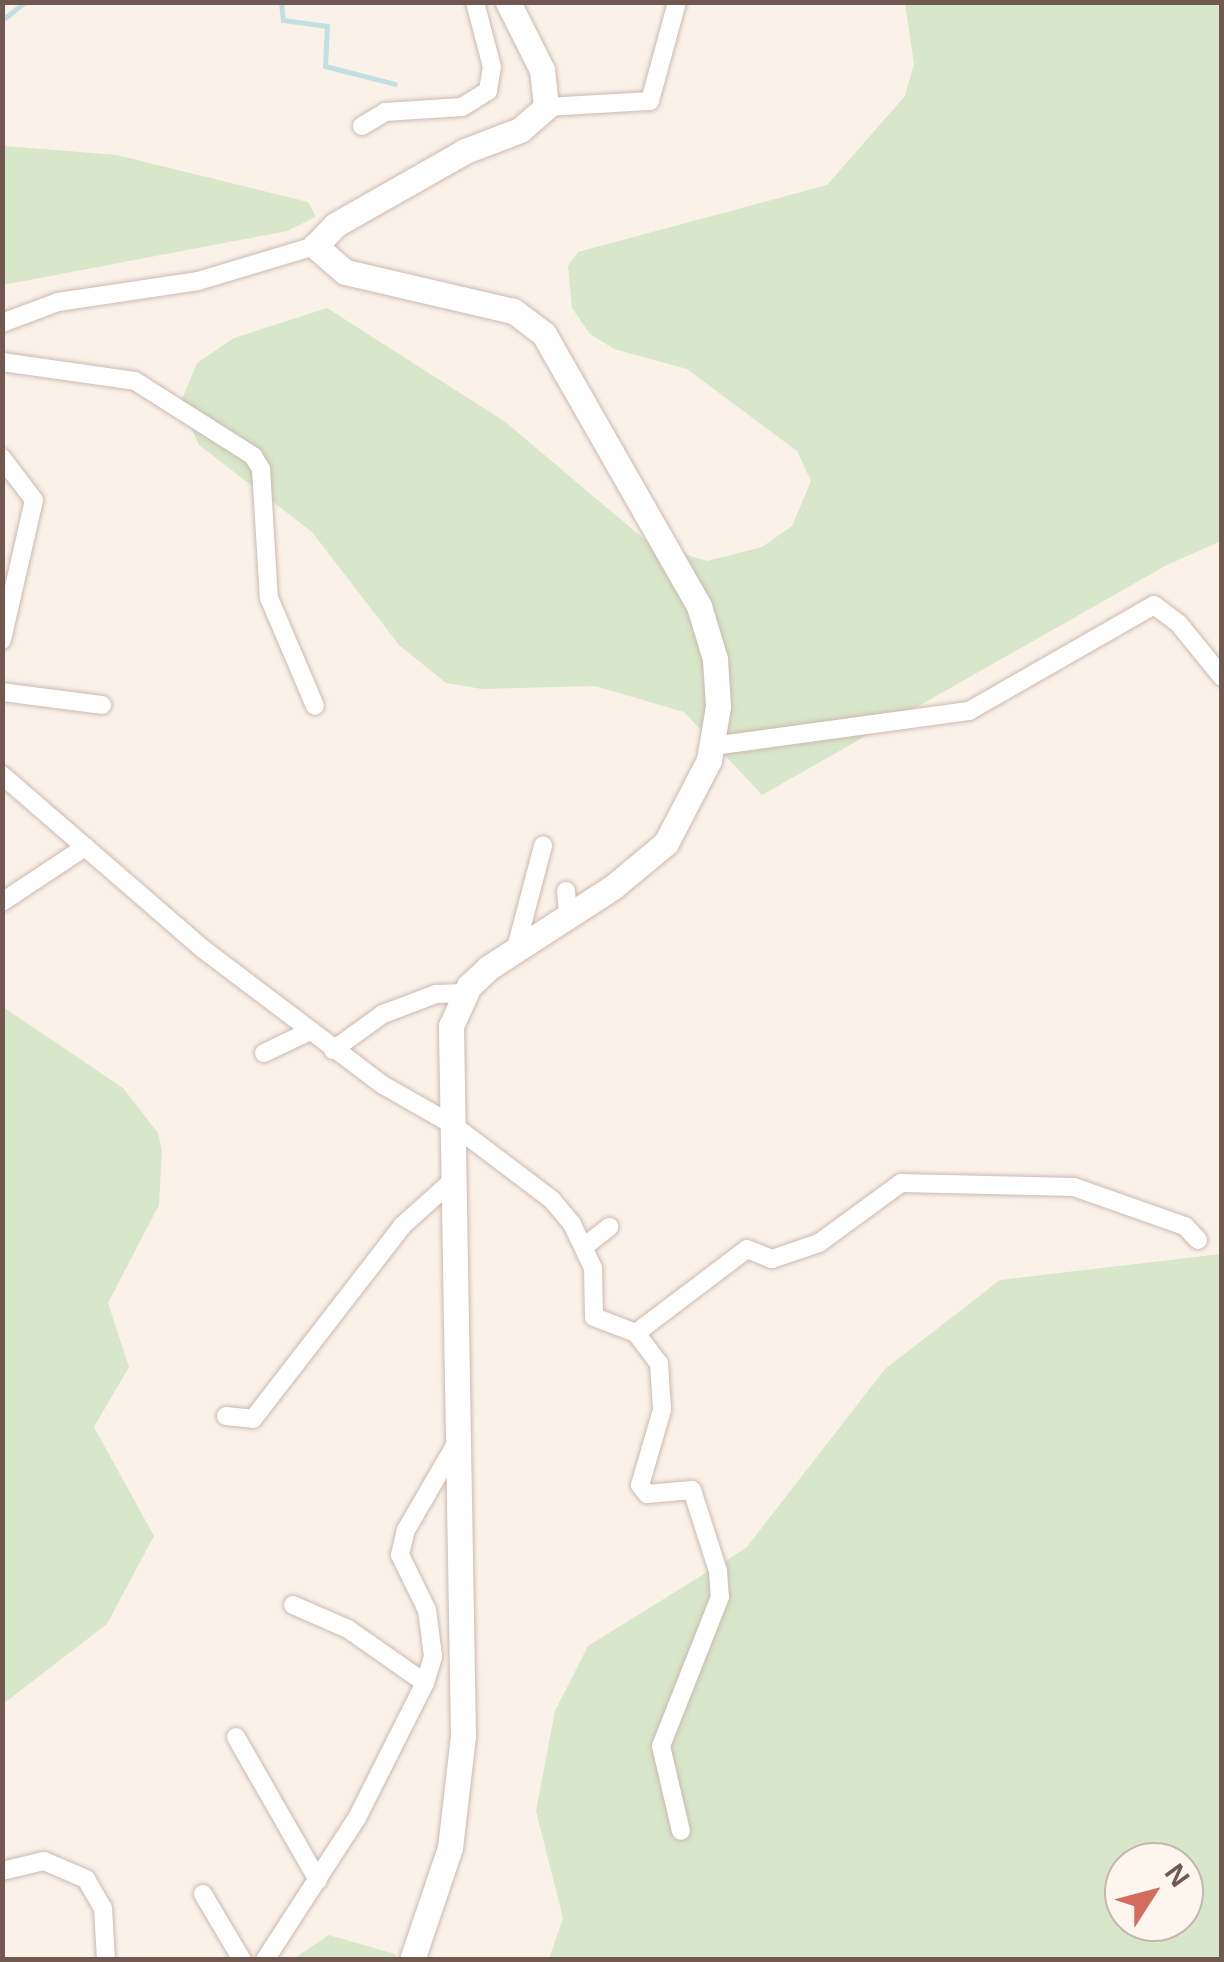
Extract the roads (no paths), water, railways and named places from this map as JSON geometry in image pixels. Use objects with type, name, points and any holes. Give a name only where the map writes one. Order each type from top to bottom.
[{"type":"street","points":[[362,126],[385,112],[462,108],[488,91],[492,67],[475,2]]},
{"type":"street","points":[[508,2],[542,70],[546,107]]},
{"type":"street","points":[[2,323],[58,302],[198,281],[315,246],[335,225],[465,151],[520,130],[546,107],[650,102],[678,2]]},
{"type":"street","points":[[315,246],[332,264],[359,278],[513,311],[544,334],[699,606],[717,676],[714,746],[666,842],[567,902],[464,993],[450,1026],[465,1672],[460,1798],[412,1960]]},
{"type":"street","points":[[2,362],[135,382],[253,456],[261,469],[268,598],[315,706]]},
{"type":"street","points":[[2,458],[34,500],[2,640]]},
{"type":"street","points":[[714,746],[969,711],[1154,605],[1180,624],[1222,677]]},
{"type":"street","points":[[2,692],[102,705]]},
{"type":"street","points":[[6,782],[308,1032],[453,1125],[552,1200],[585,1246],[594,1317],[636,1333],[659,1363],[662,1388],[658,1435],[640,1485],[647,1494],[692,1490],[718,1571],[720,1597],[661,1746],[681,1831]]},
{"type":"street","points":[[516,948],[543,846]]},
{"type":"street","points":[[2,902],[85,847]]},
{"type":"street","points":[[520,865],[539,867]]},
{"type":"street","points":[[333,1050],[383,1014],[436,994],[464,993]]},
{"type":"street","points":[[264,1054],[308,1032]]},
{"type":"street","points":[[226,1416],[253,1419],[402,1226],[452,1180]]},
{"type":"street","points":[[636,1333],[747,1250],[772,1259],[818,1243],[902,1182],[1074,1187],[1185,1226],[1198,1240]]},
{"type":"street","points":[[585,1246],[609,1227]]},
{"type":"street","points":[[265,1960],[358,1818],[425,1682],[433,1656],[427,1610],[400,1555],[406,1530],[457,1442]]},
{"type":"street","points":[[293,1605],[348,1630],[425,1682]]},
{"type":"street","points":[[236,1737],[318,1880]]},
{"type":"street","points":[[2,1870],[44,1861],[86,1880],[103,1908],[106,1960]]},
{"type":"street","points":[[202,1894],[242,1960]]},
{"type":"waterway","points":[[2,20],[25,2]]},
{"type":"waterway","points":[[281,2],[283,20],[327,26],[325,66],[395,84]]}]
